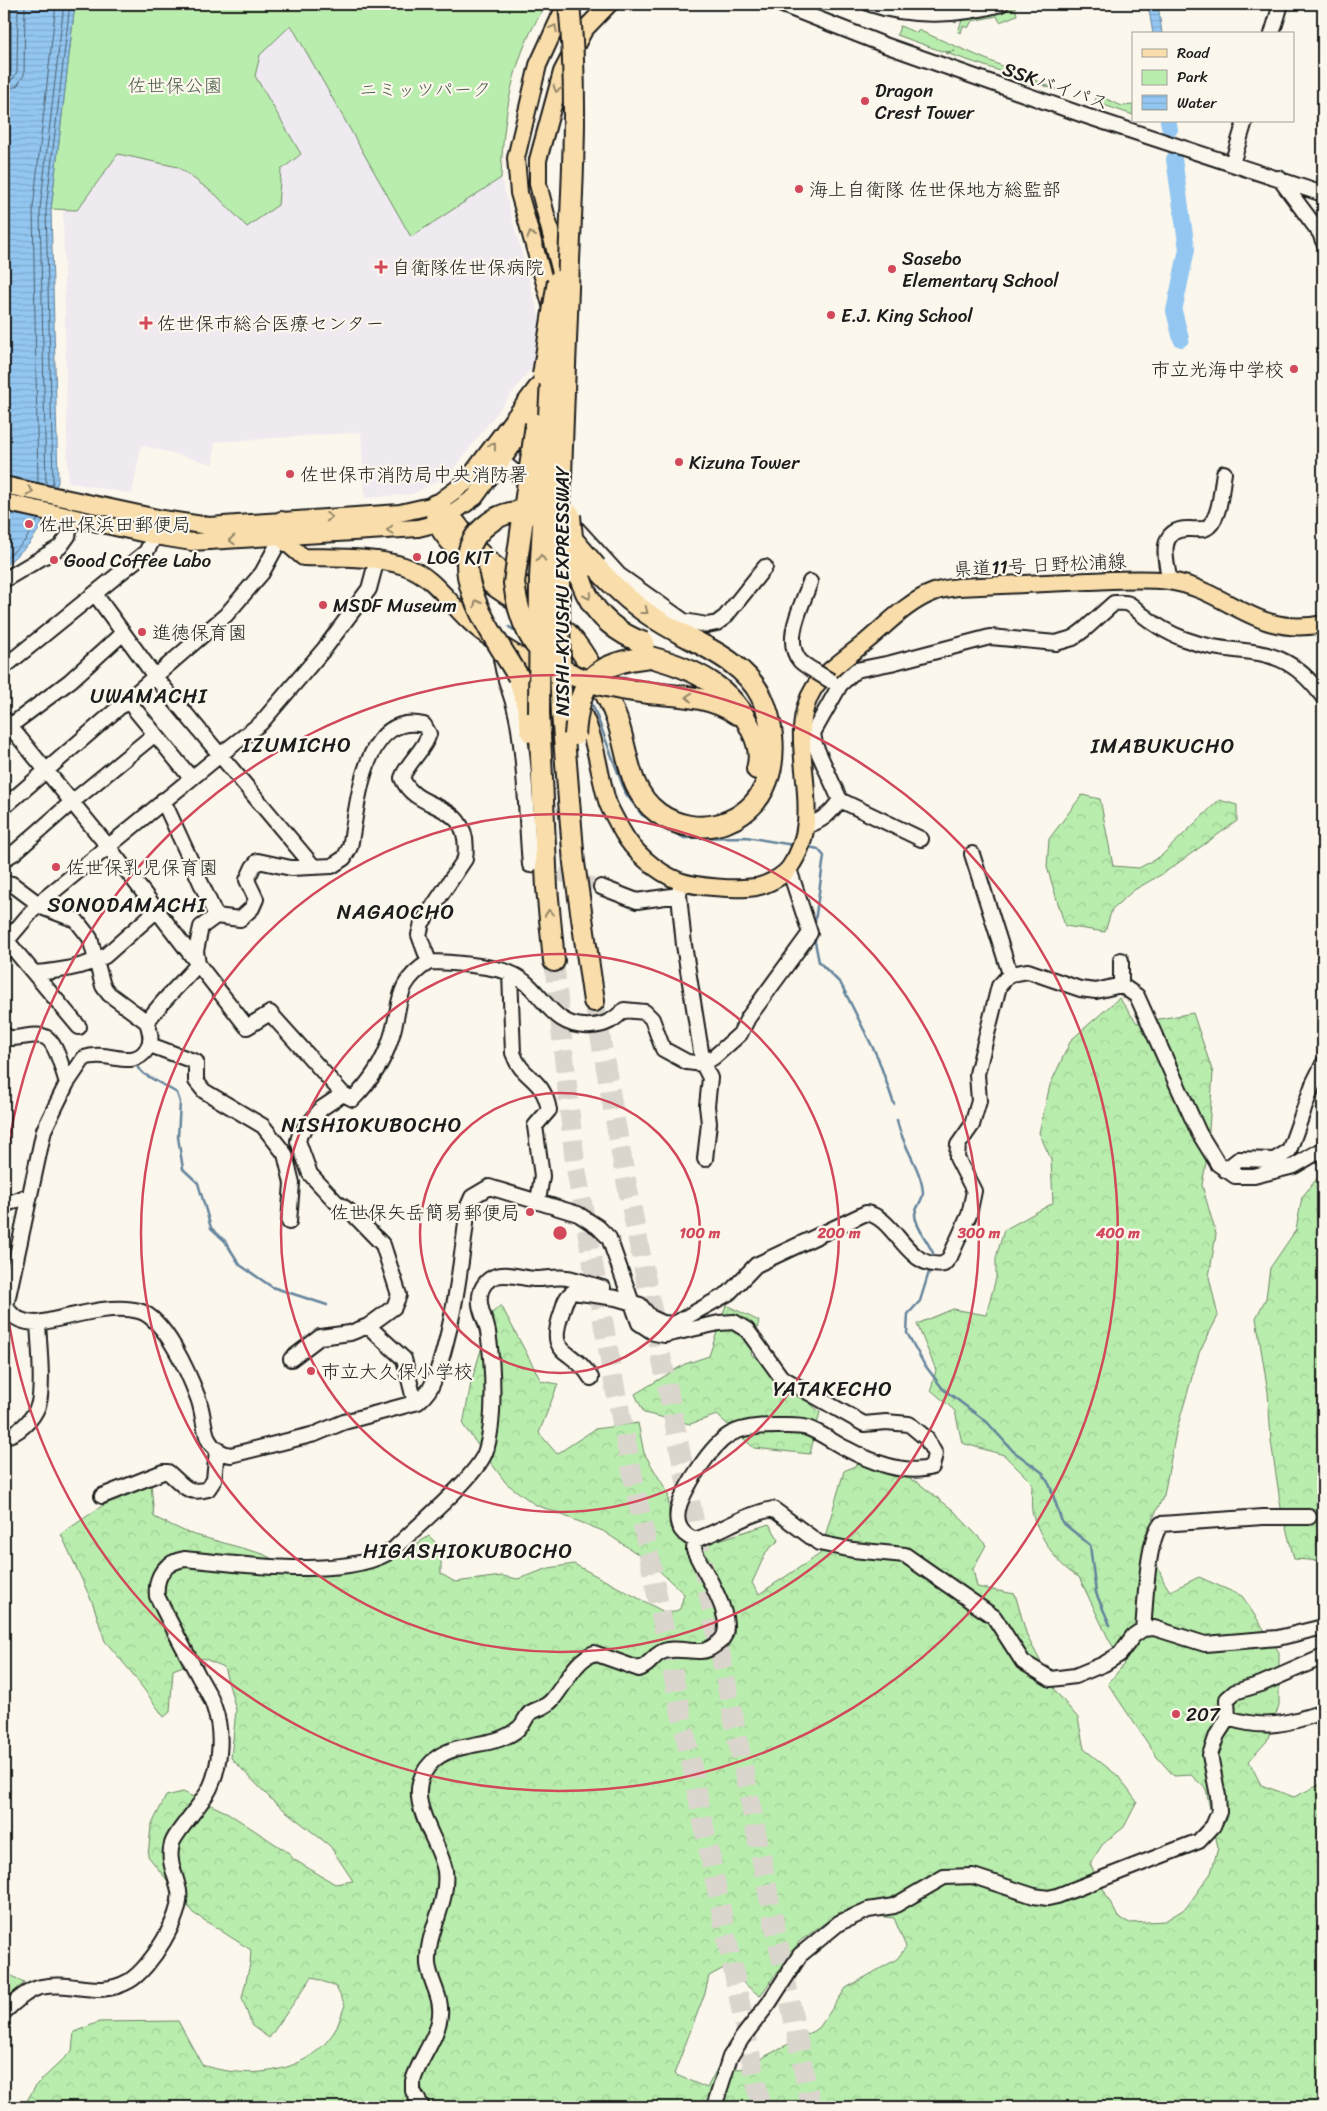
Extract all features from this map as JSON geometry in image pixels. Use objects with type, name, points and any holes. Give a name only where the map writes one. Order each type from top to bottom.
[{"type":"highway","name":"NISHI-KYUSHU EXPRESSWAY","points":[[554,961],[547,888],[539,714],[549,642],[558,541],[574,103],[569,4]]},
{"type":"highway","name":"NISHI-KYUSHU EXPRESSWAY","points":[[572,178],[561,264],[544,479],[549,642],[562,714],[574,864],[594,1001]]},
{"type":"highway","points":[[561,264],[516,554],[514,583],[516,604],[523,624],[543,655],[565,672],[584,681],[610,688],[715,702],[733,711],[748,723]]},
{"type":"highway","points":[[441,515],[505,575],[573,623],[590,642],[611,673],[624,703],[647,781],[655,794],[666,804],[680,811],[708,814],[733,805],[745,794],[754,780],[758,764],[758,744],[736,702],[696,673],[647,650],[627,637],[607,623],[590,603],[574,554],[569,492],[567,323]]},
{"type":"highway","points":[[441,515],[449,540],[482,576],[567,634],[600,682],[617,721],[628,768],[647,804],[659,814],[674,822],[692,827],[710,827],[740,815],[759,796],[767,781],[772,759],[768,714],[760,694],[742,672],[713,650],[657,621],[614,587],[558,525],[541,516],[527,512],[513,512],[496,518],[484,527],[473,541],[468,554],[466,569],[470,588],[518,676],[528,710],[547,888]]},
{"type":"highway","points":[[589,967],[588,911],[576,808],[575,735],[580,698],[589,682],[601,669],[647,650],[703,663],[735,683],[750,699],[771,733]]},
{"type":"main road","points":[[441,515],[541,382],[552,358],[556,320],[519,193],[516,158],[538,65],[561,16],[574,4]]},
{"type":"main road","points":[[4,502],[156,536],[192,542],[281,538],[418,528],[475,497],[554,390],[565,362],[573,330],[573,316],[538,184],[538,160],[562,72],[584,30],[609,4]]},
{"type":"main road","points":[[4,485],[60,498],[209,526],[400,513],[441,515]]},
{"type":"main road","points":[[60,498],[75,506],[146,527],[156,536]]},
{"type":"main road","points":[[122,510],[133,520],[210,541]]},
{"type":"main road","points":[[280,520],[281,538]]},
{"type":"main road","name":"県道11号 日野松浦線","points":[[281,538],[303,557],[377,559],[405,566],[439,587],[469,622],[500,646],[553,677],[572,696],[582,713],[592,736],[609,805],[624,835],[639,854],[680,888],[757,887],[774,880],[789,869],[800,850],[806,826],[808,798],[802,746],[805,710],[814,687],[904,610],[933,592],[959,587],[1134,580],[1170,581],[1200,590],[1260,620],[1278,626],[1304,628],[1323,624]]},
{"type":"street","name":"SSKバイパス","points":[[780,4],[910,54],[1086,116],[1323,194]]},
{"type":"street","points":[[870,4],[890,11],[935,14],[1001,4]]},
{"type":"street","points":[[1273,32],[1281,4]]},
{"type":"street","points":[[1232,164],[1245,122]]},
{"type":"street","points":[[1279,178],[1320,233],[1323,241]]},
{"type":"street","points":[[502,462],[579,528],[618,575],[684,621],[707,625],[717,623],[725,617],[765,568]]},
{"type":"street","points":[[1170,581],[1165,555],[1170,535],[1174,530],[1183,528],[1203,530],[1212,523],[1216,516],[1224,473]]},
{"type":"street","points":[[4,580],[60,547],[68,536],[72,518]]},
{"type":"street","points":[[4,668],[146,552],[156,536],[187,523]]},
{"type":"street","points":[[4,807],[156,678],[226,615],[262,573],[281,538]]},
{"type":"street","points":[[79,1027],[34,973],[5,942],[38,904],[107,845],[261,723],[324,648],[368,589],[377,559]]},
{"type":"street","points":[[810,582],[793,633],[792,647],[800,661],[836,683]]},
{"type":"street","points":[[95,594],[156,678],[313,866]]},
{"type":"street","points":[[922,839],[840,800],[815,745],[813,732],[836,683],[856,670],[891,663],[990,637],[1056,643],[1073,638],[1114,603],[1124,603],[1130,604],[1144,616],[1183,639],[1262,652],[1279,658],[1293,666],[1323,697]]},
{"type":"street","points":[[123,633],[70,681],[7,722],[107,845],[247,1026],[270,1012],[343,1094],[353,1099],[367,1086],[390,1041],[407,979],[429,962],[449,962],[510,973],[526,982],[555,1015],[580,1027],[599,1026],[613,1021],[624,1010],[645,1012],[652,1019],[663,1049],[687,1062],[703,1064],[714,1058],[740,1034],[748,1018],[810,934],[789,869]]},
{"type":"street","points":[[500,646],[500,668],[512,695],[518,724],[530,865]]},
{"type":"street","points":[[128,702],[191,778]]},
{"type":"street","points":[[147,1022],[162,1000],[180,985],[198,964],[196,951],[201,927],[216,916],[240,919],[252,908],[256,899],[247,880],[258,861],[291,868],[332,866],[344,858],[347,853],[364,770],[378,742],[387,732],[412,722],[424,725],[429,734],[427,742],[406,768],[402,778],[406,789],[453,815],[463,828],[467,847],[465,859],[422,923],[419,935],[429,962]]},
{"type":"street","points":[[4,859],[14,853],[72,802],[155,734]]},
{"type":"street","points":[[163,800],[216,916]]},
{"type":"street","points":[[806,826],[818,823],[829,814],[840,800]]},
{"type":"street","points":[[972,854],[1010,974]]},
{"type":"street","points":[[4,883],[12,884],[38,904],[76,920],[90,938],[103,986],[109,994],[147,1022],[150,1029],[150,1045],[136,1059],[125,1060],[107,1054],[84,1058],[67,1083],[44,1130],[28,1196],[6,1306],[9,1313],[18,1319],[38,1323],[118,1308],[140,1311],[150,1316],[183,1362],[198,1399],[208,1440],[217,1450],[232,1456],[315,1434],[344,1422],[414,1403],[424,1396],[434,1382],[448,1327],[468,1206],[472,1197],[489,1187],[578,1214],[598,1227],[609,1238],[639,1323],[654,1332],[674,1334],[719,1323],[734,1322],[747,1330],[781,1377],[864,1424],[886,1422],[908,1424],[926,1438],[935,1454],[932,1467],[919,1472],[887,1465],[848,1450],[807,1427],[767,1426],[744,1430],[729,1435],[706,1459],[684,1494],[678,1509],[678,1524],[684,1536],[695,1540],[719,1531],[756,1512],[773,1509],[819,1543],[853,1550],[905,1555],[994,1617],[1024,1662],[1034,1671],[1051,1679],[1074,1676],[1104,1664],[1120,1654],[1133,1636],[1143,1629],[1154,1628],[1205,1644],[1278,1638],[1323,1627]]},
{"type":"street","points":[[600,887],[636,901],[680,888],[684,945],[703,1064],[710,1078],[707,1106],[709,1123],[705,1159]]},
{"type":"street","points":[[34,973],[63,971],[96,961],[157,910]]},
{"type":"street","points":[[1121,960],[1121,985]]},
{"type":"street","points":[[4,2012],[16,2001],[39,1987],[59,1986],[107,1990],[131,1980],[155,1956],[174,1918],[179,1893],[170,1864],[172,1842],[194,1814],[210,1788],[219,1758],[219,1730],[214,1707],[157,1596],[159,1576],[164,1569],[176,1560],[185,1559],[293,1568],[334,1567],[382,1558],[394,1549],[477,1467],[485,1452],[490,1426],[493,1362],[488,1328],[480,1309],[480,1296],[487,1281],[495,1276],[509,1274],[537,1279],[566,1277],[629,1296],[640,1305],[650,1318],[663,1323],[674,1324],[729,1293],[756,1264],[866,1213],[874,1214],[909,1251],[928,1264],[944,1264],[950,1257],[969,1215],[974,1191],[958,1158],[958,1145],[972,1124],[979,1101],[978,1074],[994,1001],[999,986],[1010,974],[1028,971],[1080,989],[1096,991],[1121,985],[1137,996],[1199,1133],[1218,1164],[1225,1170],[1235,1176],[1262,1174],[1294,1166],[1323,1149]]},
{"type":"street","points":[[510,973],[514,1053],[517,1065],[540,1084],[546,1095],[549,1110],[536,1126],[542,1176],[538,1201]]},
{"type":"street","points":[[4,1034],[7,1038],[42,1036],[48,1039],[56,1049],[67,1083]]},
{"type":"street","points":[[150,1045],[196,1062],[196,1081],[204,1091],[263,1126],[285,1154],[292,1183],[289,1222]]},
{"type":"street","points":[[1225,1170],[1239,1159],[1274,1160],[1289,1151],[1313,1084],[1323,1064]]},
{"type":"street","points":[[291,1359],[320,1337],[350,1333],[368,1326],[394,1307],[399,1295],[383,1245],[352,1213],[336,1202],[310,1174],[298,1141],[300,1134],[322,1108],[343,1094]]},
{"type":"street","points":[[4,1205],[28,1196]]},
{"type":"street","points":[[591,1378],[584,1366],[560,1348],[556,1342],[559,1320],[565,1302],[573,1292],[629,1296]]},
{"type":"street","points":[[4,1436],[23,1427],[38,1406],[40,1391],[38,1323]]},
{"type":"street","points":[[368,1326],[404,1359],[414,1403]]},
{"type":"street","points":[[102,1496],[163,1472],[168,1472],[189,1491],[195,1492],[208,1489],[214,1480],[217,1450]]},
{"type":"street","points":[[1143,1629],[1152,1547],[1155,1532],[1161,1524],[1244,1518],[1309,1516]]},
{"type":"street","points":[[422,2107],[414,2092],[412,2081],[440,2015],[439,1997],[428,1963],[430,1945],[444,1899],[445,1872],[421,1812],[420,1789],[424,1774],[432,1762],[444,1754],[461,1747],[494,1741],[520,1728],[530,1713],[544,1709],[553,1700],[584,1657],[594,1653],[639,1669],[649,1665],[660,1652],[676,1649],[708,1651],[721,1641],[726,1629],[724,1612],[694,1550],[695,1540]]},
{"type":"street","points":[[714,2107],[730,2057],[742,2038],[769,2003],[800,1955],[839,1923],[868,1910],[894,1906],[944,1877],[973,1876],[1034,1896],[1048,1898],[1199,1842],[1213,1826],[1219,1812],[1218,1796],[1210,1755],[1217,1735],[1228,1718],[1227,1699],[1236,1692],[1261,1684],[1323,1657]]},
{"type":"street","points":[[1228,1718],[1261,1726],[1291,1722],[1323,1712]]},
{"type":"shaded area","name":"自衛隊佐世保病院","points":[[291,25],[411,237],[501,178],[540,320],[539,353],[532,367],[449,475],[412,494],[365,498],[361,432],[215,442],[213,464],[141,445],[132,494],[68,482],[63,209],[77,210],[118,154],[178,167],[216,195],[247,227],[277,205],[281,170],[301,154],[255,76],[260,55]]},
{"type":"green space","points":[[75,4],[547,4],[525,44],[512,87],[504,133],[501,178],[411,237],[291,25],[260,55],[255,76],[301,154],[281,170],[278,205],[247,227],[216,195],[178,167],[118,154],[77,210],[51,209]]},
{"type":"green space","points":[[1015,7],[1017,15],[1000,22],[997,16],[972,21],[968,28],[963,26],[961,33],[958,32],[963,17]]},
{"type":"green space","points":[[900,26],[917,33],[918,30],[1060,91],[946,53],[955,51],[944,52],[897,35]]},
{"type":"green space","points":[[1097,95],[1122,106],[1132,105],[1132,115],[1095,102]]},
{"type":"green space","points":[[1082,795],[1100,799],[1113,866],[1139,868],[1161,856],[1219,800],[1237,805],[1237,821],[1164,873],[1134,890],[1112,909],[1105,932],[1065,926],[1047,867],[1049,839]]},
{"type":"green space","points":[[1119,998],[1137,1023],[1193,1013],[1213,1073],[1207,1157],[1202,1185],[1216,1234],[1209,1277],[1218,1316],[1199,1353],[1176,1432],[1164,1495],[1145,1535],[1164,1582],[1170,1591],[1199,1577],[1242,1596],[1279,1652],[1279,1705],[1267,1741],[1249,1761],[1261,1785],[1294,1797],[1323,1783],[1323,2105],[1318,2107],[23,2107],[37,2084],[72,2051],[74,2032],[99,2022],[178,2021],[202,2065],[220,2070],[258,2072],[277,2070],[295,2064],[311,2055],[325,2043],[337,2027],[345,2005],[336,1987],[312,1977],[269,2038],[252,2026],[242,1998],[250,1964],[251,1950],[193,1913],[148,1856],[151,1826],[166,1796],[183,1792],[228,1813],[289,1853],[293,1859],[335,1884],[353,1881],[330,1846],[273,1801],[231,1758],[236,1710],[224,1667],[203,1658],[173,1670],[170,1712],[164,1717],[132,1673],[105,1641],[93,1604],[61,1534],[102,1506],[151,1483],[154,1517],[188,1533],[263,1554],[303,1576],[393,1559],[429,1536],[441,1548],[441,1574],[455,1582],[502,1576],[518,1579],[549,1568],[574,1564],[668,1614],[680,1609],[684,1594],[650,1562],[603,1531],[534,1504],[506,1483],[463,1425],[471,1383],[492,1313],[501,1305],[541,1381],[558,1384],[539,1433],[557,1454],[595,1429],[638,1423],[644,1453],[668,1493],[670,1529],[719,1540],[769,1524],[779,1540],[766,1552],[752,1583],[759,1594],[820,1554],[844,1471],[865,1461],[917,1482],[953,1510],[986,1545],[973,1569],[977,1587],[1015,1594],[1027,1636],[1057,1693],[1078,1718],[1084,1749],[1118,1776],[1137,1802],[1124,1827],[1102,1845],[1090,1864],[1118,1917],[1130,1923],[1165,1921],[1186,1908],[1211,1873],[1218,1848],[1206,1789],[1191,1775],[1174,1776],[1157,1757],[1108,1684],[1124,1664],[1109,1640],[1079,1577],[1064,1567],[1042,1536],[1033,1515],[1032,1483],[1004,1455],[962,1443],[955,1411],[931,1390],[936,1370],[917,1324],[953,1309],[986,1315],[996,1278],[996,1258],[1004,1230],[1053,1203],[1051,1159],[1039,1133],[1050,1085],[1071,1040]],"holes":[[[840,1912],[894,1918],[906,1947],[897,1959],[846,1988],[819,2028],[741,2069],[718,2067],[707,2088],[674,2074],[705,1993],[709,1976],[724,1968],[760,1996],[800,1941]]]},
{"type":"green space","points":[[1323,1171],[1323,1561],[1294,1559],[1281,1508],[1271,1441],[1268,1392],[1256,1318],[1266,1298],[1270,1268],[1296,1230],[1302,1197]]},
{"type":"green space","points":[[726,1305],[759,1321],[751,1354],[820,1412],[810,1454],[754,1448],[717,1415],[690,1424],[644,1413],[635,1394],[685,1364],[709,1356]]},
{"type":"green space","points":[[4,1971],[24,1983],[4,2000]]},
{"type":"water","points":[[7,4],[75,4],[51,209],[58,482],[40,528],[29,544],[4,567]]},
{"type":"water","points":[[1148,4],[1158,4],[1162,32],[1153,32]]},
{"type":"waterway","points":[[1168,122],[1170,129]]},
{"type":"waterway","points":[[1174,159],[1187,249],[1174,311],[1181,339]]},
{"type":"waterway","points":[[509,627],[519,633]]},
{"type":"waterway","points":[[590,698],[626,794],[642,815],[684,838],[746,837],[793,845]]},
{"type":"waterway","points":[[809,847],[818,849],[824,856],[814,929]]},
{"type":"waterway","points":[[814,937],[819,962],[841,984],[878,1058],[894,1104]]},
{"type":"waterway","points":[[138,1068],[144,1074],[177,1093],[180,1102],[178,1137],[183,1169],[198,1183],[211,1228],[225,1241],[240,1265],[272,1287],[327,1305]]},
{"type":"waterway","points":[[897,1120],[922,1184],[923,1196],[915,1214],[919,1229],[933,1256]]},
{"type":"waterway","points":[[929,1272],[920,1301],[908,1314],[907,1333],[924,1364],[943,1389],[987,1422],[1013,1451],[1043,1473],[1050,1486],[1062,1522],[1090,1545],[1096,1593],[1110,1625]]},
{"type":"tunnel","points":[[539,868],[601,887]]},
{"type":"tunnel","points":[[554,961],[575,1163],[615,1388],[761,2107]]},
{"type":"tunnel","points":[[594,1001],[624,1170],[811,2107]]},
{"type":"place","name":"Dragon Crest Tower","points":[[865,101]]},
{"type":"place","name":"海上自衛隊 佐世保地方総監部","points":[[799,189]]},
{"type":"place","name":"自衛隊佐世保病院","points":[[381,267]]},
{"type":"place","name":"Sasebo Elementary School","points":[[892,269]]},
{"type":"place","name":"E.J. King School","points":[[831,315]]},
{"type":"place","name":"佐世保市総合医療センター","points":[[146,323]]},
{"type":"place","name":"市立光海中学校","points":[[1294,369]]},
{"type":"place","name":"Kizuna Tower","points":[[679,462]]},
{"type":"place","name":"佐世保市消防局中央消防署","points":[[290,474]]},
{"type":"place","name":"佐世保浜田郵便局","points":[[29,524]]},
{"type":"place","name":"LOG KIT","points":[[417,557]]},
{"type":"place","name":"Good Coffee Labo","points":[[54,560]]},
{"type":"place","name":"MSDF Museum","points":[[323,605]]},
{"type":"place","name":"進徳保育園","points":[[142,632]]},
{"type":"place","name":"佐世保乳児保育園","points":[[56,867]]},
{"type":"place","name":"佐世保矢岳簡易郵便局","points":[[530,1212]]},
{"type":"place","name":"市立大久保小学校","points":[[311,1371]]},
{"type":"place","name":"207","points":[[1176,1714]]},
{"type":"district","name":"UWAMACHI","points":[[149,696]]},
{"type":"district","name":"IZUMICHO","points":[[297,745]]},
{"type":"district","name":"IMABUKUCHO","points":[[1163,746]]},
{"type":"district","name":"SONODAMACHI","points":[[127,905]]},
{"type":"district","name":"NAGAOCHO","points":[[396,912]]},
{"type":"district","name":"NISHIOKUBOCHO","points":[[372,1125]]},
{"type":"district","name":"YATAKECHO","points":[[833,1389]]},
{"type":"district","name":"HIGASHIOKUBOCHO","points":[[468,1551]]},
{"type":"park label","name":"佐世保公園","points":[[175,85]]},
{"type":"park label","name":"ニミッツパーク","points":[[425,89]]}]
